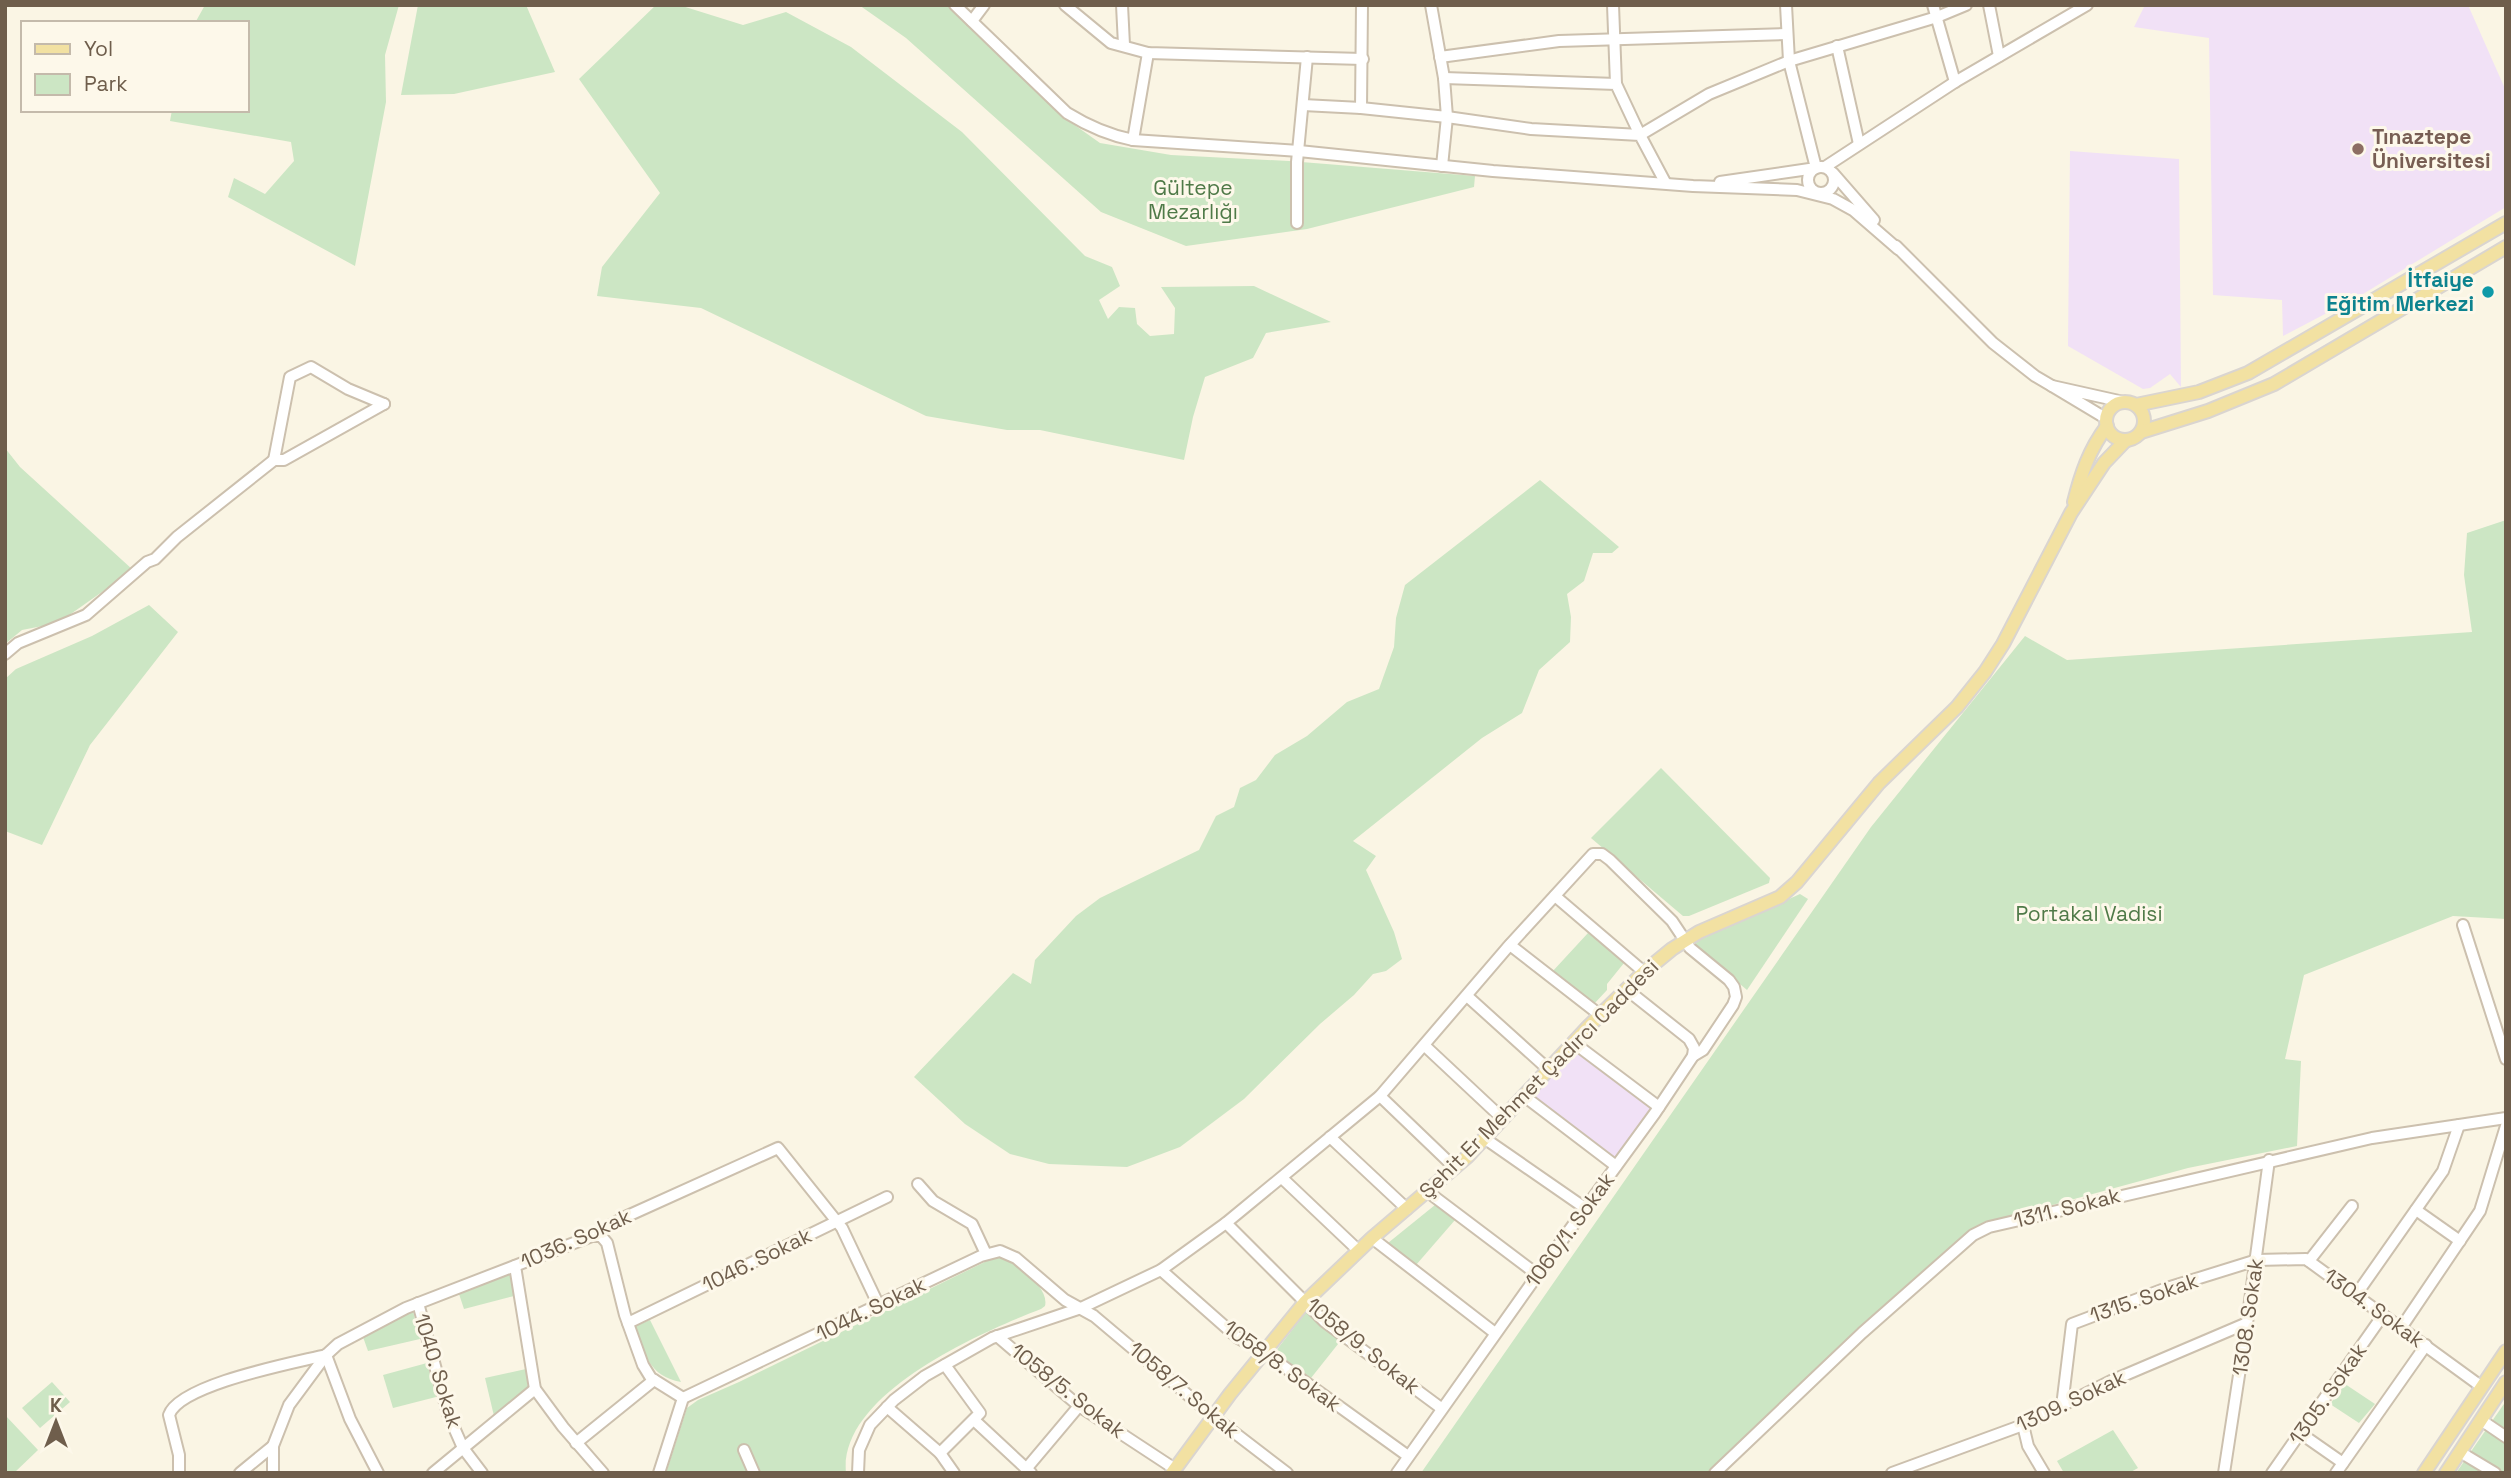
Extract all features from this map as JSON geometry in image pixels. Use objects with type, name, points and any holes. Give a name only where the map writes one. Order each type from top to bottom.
[{"type":"main road","points":[[2506,223],[2248,373],[2199,392],[2116,405],[2108,414],[2107,423],[2114,436],[2132,439],[2141,432],[2208,411],[2274,384],[2506,247]]},
{"type":"main road","points":[[2132,404],[2143,415],[2141,432]]},
{"type":"main road","name":"Şehit Er Mehmet Çadırcı Caddesi","points":[[2071,513],[2083,467],[2107,423]]},
{"type":"main road","name":"Şehit Er Mehmet Çadırcı Caddesi","points":[[1173,1471],[1305,1302],[1372,1238],[1455,1168],[1626,989],[1644,972],[1699,932],[1780,897],[1788,890],[1879,783],[1964,699],[1985,672],[2003,644],[2071,513],[2104,463],[2126,440]]},
{"type":"main road","points":[[2424,1473],[2506,1351]]},
{"type":"main road","points":[[2446,1473],[2506,1382]]},
{"type":"street","points":[[955,5],[1068,113],[1099,130],[1133,140],[1299,151],[1442,166],[1693,186],[1818,193],[1831,190],[1835,182],[1825,170],[1788,61],[1786,5]]},
{"type":"street","points":[[972,21],[984,5]]},
{"type":"street","points":[[1065,5],[1111,43],[1148,53],[1363,59]]},
{"type":"street","points":[[1122,5],[1124,45]]},
{"type":"street","points":[[1361,108],[1362,5]]},
{"type":"street","points":[[1431,5],[1444,78],[1447,117],[1442,166]]},
{"type":"street","points":[[1613,5],[1616,84],[1665,182]]},
{"type":"street","points":[[1933,5],[1955,82]]},
{"type":"street","points":[[1303,104],[1447,117],[1531,129],[1640,135],[1709,94],[1788,61],[1937,17],[1966,5]]},
{"type":"street","points":[[1989,5],[1998,56]]},
{"type":"street","points":[[1899,249],[1853,210],[1811,189],[1808,181],[1810,173],[1825,170],[1859,144],[1955,82],[2087,5]]},
{"type":"street","points":[[1440,57],[1559,41],[1787,34]]},
{"type":"street","points":[[1837,46],[1859,144]]},
{"type":"street","points":[[1133,140],[1148,53]]},
{"type":"street","points":[[1297,223],[1299,151],[1307,57]]},
{"type":"street","points":[[1444,78],[1616,84]]},
{"type":"street","points":[[1693,186],[1825,170]]},
{"type":"street","points":[[1825,170],[1993,343],[2035,376],[2107,423]]},
{"type":"street","points":[[5,654],[18,643],[86,615],[147,562],[155,559],[177,537],[274,460],[285,460],[384,404],[348,389],[311,367],[290,377],[274,460]]},
{"type":"street","points":[[2052,386],[2132,404]]},
{"type":"street","points":[[858,1473],[858,1458],[870,1425],[911,1386],[997,1336],[1080,1308],[1160,1270],[1226,1223],[1380,1096],[1510,945],[1598,852],[1610,860],[1672,921],[1686,940]]},
{"type":"street","points":[[1555,896],[1644,972]]},
{"type":"street","points":[[2463,925],[2506,1059]]},
{"type":"street","name":"1060/1. Sokak","points":[[1397,1473],[1441,1408],[1660,1107],[1693,1056],[1703,1050],[1733,1005],[1736,996],[1734,987],[1690,948],[1686,940]]},
{"type":"street","points":[[1510,945],[1600,1015]]},
{"type":"street","points":[[1626,989],[1689,1039],[1694,1048],[1693,1056]]},
{"type":"street","points":[[1467,996],[1549,1070]]},
{"type":"street","points":[[1574,1042],[1660,1107]]},
{"type":"street","points":[[1424,1046],[1503,1119]]},
{"type":"street","points":[[1380,1096],[1455,1168]]},
{"type":"street","points":[[1524,1096],[1616,1166]]},
{"type":"street","name":"1311. Sokak","points":[[1715,1473],[1862,1333],[1973,1235],[1989,1227],[2372,1138],[2506,1118]]},
{"type":"street","points":[[2356,1295],[2443,1171],[2459,1125]]},
{"type":"street","points":[[2401,1328],[2480,1211],[2506,1126]]},
{"type":"street","points":[[1330,1137],[1407,1209]]},
{"type":"street","points":[[1484,1138],[1585,1208]]},
{"type":"street","name":"1036. Sokak","points":[[273,1473],[273,1446],[289,1405],[326,1355],[357,1333],[418,1303],[592,1236],[623,1218],[778,1148],[837,1221],[880,1306]]},
{"type":"street","name":"1308. Sokak","points":[[2224,1473],[2248,1324],[2269,1160]]},
{"type":"street","points":[[1282,1178],[1359,1251]]},
{"type":"street","points":[[918,1184],[933,1200],[972,1224],[986,1254],[1000,1251],[1016,1258],[1065,1300],[1080,1308]]},
{"type":"street","points":[[1428,1192],[1538,1275]]},
{"type":"street","name":"1046. Sokak","points":[[628,1323],[887,1197]]},
{"type":"street","points":[[2309,1261],[2352,1206]]},
{"type":"street","points":[[2416,1210],[2460,1241]]},
{"type":"street","name":"1058/9. Sokak","points":[[1226,1223],[1325,1322],[1441,1408]]},
{"type":"street","points":[[592,1236],[601,1236],[607,1243],[628,1323],[643,1365],[654,1380],[683,1398],[659,1473]]},
{"type":"street","points":[[1372,1238],[1495,1333]]},
{"type":"street","name":"1044. Sokak","points":[[683,1398],[986,1254]]},
{"type":"street","name":"1304. Sokak","points":[[2256,1260],[2306,1259],[2482,1387]]},
{"type":"street","name":"1315. Sokak","points":[[2062,1406],[2072,1324],[2167,1288],[2256,1260]]},
{"type":"street","points":[[515,1266],[535,1388],[576,1443],[603,1473]]},
{"type":"street","name":"1058/8. Sokak","points":[[1160,1270],[1238,1338],[1265,1353],[1408,1456]]},
{"type":"street","name":"1040. Sokak","points":[[418,1303],[448,1414],[463,1448],[482,1473]]},
{"type":"street","name":"1058/7. Sokak","points":[[1080,1308],[1094,1316],[1214,1417],[1285,1472]]},
{"type":"street","name":"1305. Sokak","points":[[2272,1473],[2383,1315]]},
{"type":"street","name":"1309. Sokak","points":[[1892,1473],[2023,1425],[2122,1376],[2248,1324]]},
{"type":"street","name":"1058/5. Sokak","points":[[997,1336],[1079,1406],[1173,1471]]},
{"type":"street","points":[[2300,1433],[2339,1468],[2426,1345]]},
{"type":"street","points":[[179,1473],[179,1455],[169,1415],[175,1403],[190,1394],[218,1384],[326,1355],[350,1419],[378,1473]]},
{"type":"street","points":[[940,1453],[980,1413],[945,1365]]},
{"type":"street","points":[[576,1443],[654,1380]]},
{"type":"street","points":[[433,1473],[535,1388]]},
{"type":"street","points":[[974,1420],[1029,1471],[1079,1406]]},
{"type":"street","points":[[887,1407],[940,1453],[954,1473]]},
{"type":"street","points":[[2481,1420],[2506,1437]]},
{"type":"street","points":[[2023,1425],[2028,1446],[2044,1473]]},
{"type":"street","points":[[240,1473],[273,1446]]},
{"type":"street","points":[[744,1450],[754,1473]]},
{"type":"street","points":[[2460,1452],[2495,1473]]},
{"type":"shaded area","name":"Tınaztepe Üniversitesi","points":[[2145,5],[2468,5],[2506,91],[2506,207],[2363,294],[2283,336],[2282,300],[2213,295],[2209,38],[2134,27]]},
{"type":"shaded area","points":[[2070,151],[2179,159],[2181,387],[2170,374],[2150,388],[2143,389],[2068,346]]},
{"type":"shaded area","points":[[1576,1048],[1653,1108],[1616,1161],[1533,1097]]},
{"type":"green space","points":[[205,5],[399,5],[385,55],[386,102],[355,266],[228,197],[234,178],[265,194],[294,161],[291,142],[170,121],[172,112],[248,112],[248,21],[196,21]]},
{"type":"green space","points":[[418,5],[526,5],[555,72],[454,94],[401,95]]},
{"type":"green space","points":[[656,5],[679,5],[743,25],[786,12],[851,47],[962,132],[1085,256],[1112,267],[1120,286],[1099,300],[1108,319],[1119,307],[1135,308],[1137,324],[1150,336],[1174,334],[1175,308],[1161,287],[1254,286],[1331,322],[1266,333],[1253,358],[1205,377],[1184,460],[1040,430],[1007,430],[926,416],[701,308],[597,296],[602,267],[660,193],[579,79]]},
{"type":"green space","name":"Gültepe Mezarlığı","points":[[859,5],[948,5],[1059,114],[1100,143],[1171,155],[1289,161],[1475,176],[1474,187],[1307,229],[1186,246],[1101,212],[906,38]]},
{"type":"green space","points":[[5,448],[20,467],[133,570],[58,623],[22,630],[5,644]]},
{"type":"green space","points":[[1540,480],[1619,547],[1612,553],[1593,553],[1584,581],[1567,594],[1571,617],[1570,642],[1539,670],[1522,713],[1482,738],[1353,841],[1376,856],[1366,870],[1394,932],[1402,959],[1386,971],[1373,974],[1244,1099],[1180,1147],[1127,1167],[1049,1164],[1010,1154],[965,1124],[914,1077],[1013,973],[1031,984],[1035,960],[1076,916],[1100,898],[1199,850],[1216,816],[1234,807],[1240,788],[1256,780],[1275,755],[1307,736],[1347,702],[1379,689],[1394,647],[1396,618],[1405,585]]},
{"type":"green space","name":"Portakal Vadisi","points":[[2506,520],[2506,919],[2453,916],[2304,975],[2285,1059],[2301,1061],[2297,1146],[2188,1168],[1983,1224],[1715,1473],[1421,1473],[1871,827],[2025,636],[2067,660],[2472,632],[2464,575],[2467,533]]},
{"type":"green space","points":[[149,605],[178,632],[90,745],[42,845],[5,831],[5,679],[16,669],[92,636]]},
{"type":"green space","points":[[1661,768],[1770,878],[1769,883],[1689,916],[1683,916],[1591,838]]},
{"type":"green space","points":[[1800,894],[1808,899],[1747,990],[1695,946],[1694,943],[1700,939]]},
{"type":"green space","points":[[1588,933],[1623,958],[1624,963],[1607,984],[1607,990],[1593,1005],[1552,972]]},
{"type":"green space","points":[[1435,1205],[1455,1220],[1416,1265],[1388,1243]]},
{"type":"green space","points":[[995,1257],[1020,1268],[1036,1282],[1045,1298],[1045,1306],[951,1350],[888,1392],[865,1417],[850,1444],[846,1473],[666,1473],[687,1408],[698,1400]]},
{"type":"green space","points":[[510,1273],[514,1296],[464,1309],[459,1294]]},
{"type":"green space","points":[[413,1311],[420,1339],[368,1351],[363,1337]]},
{"type":"green space","points":[[1306,1312],[1342,1339],[1311,1378],[1275,1352]]},
{"type":"green space","points":[[650,1320],[681,1382],[662,1375],[646,1355],[635,1326]]},
{"type":"green space","points":[[427,1363],[436,1397],[393,1408],[383,1375]]},
{"type":"green space","points":[[526,1369],[528,1387],[494,1416],[485,1378]]},
{"type":"green space","points":[[52,1382],[70,1402],[40,1428],[22,1408]]},
{"type":"green space","points":[[2345,1384],[2375,1404],[2359,1423],[2330,1404]]},
{"type":"green space","points":[[2506,1401],[2506,1473],[2456,1473]]},
{"type":"green space","points":[[5,1415],[38,1450],[14,1473],[5,1473]]},
{"type":"green space","points":[[2113,1430],[2138,1468],[2129,1473],[2064,1473],[2057,1461]]},
{"type":"place","name":"Tınaztepe Üniversitesi","points":[[2358,149]]},
{"type":"place","name":"İtfaiye Eğitim Merkezi","points":[[2488,292]]}]
